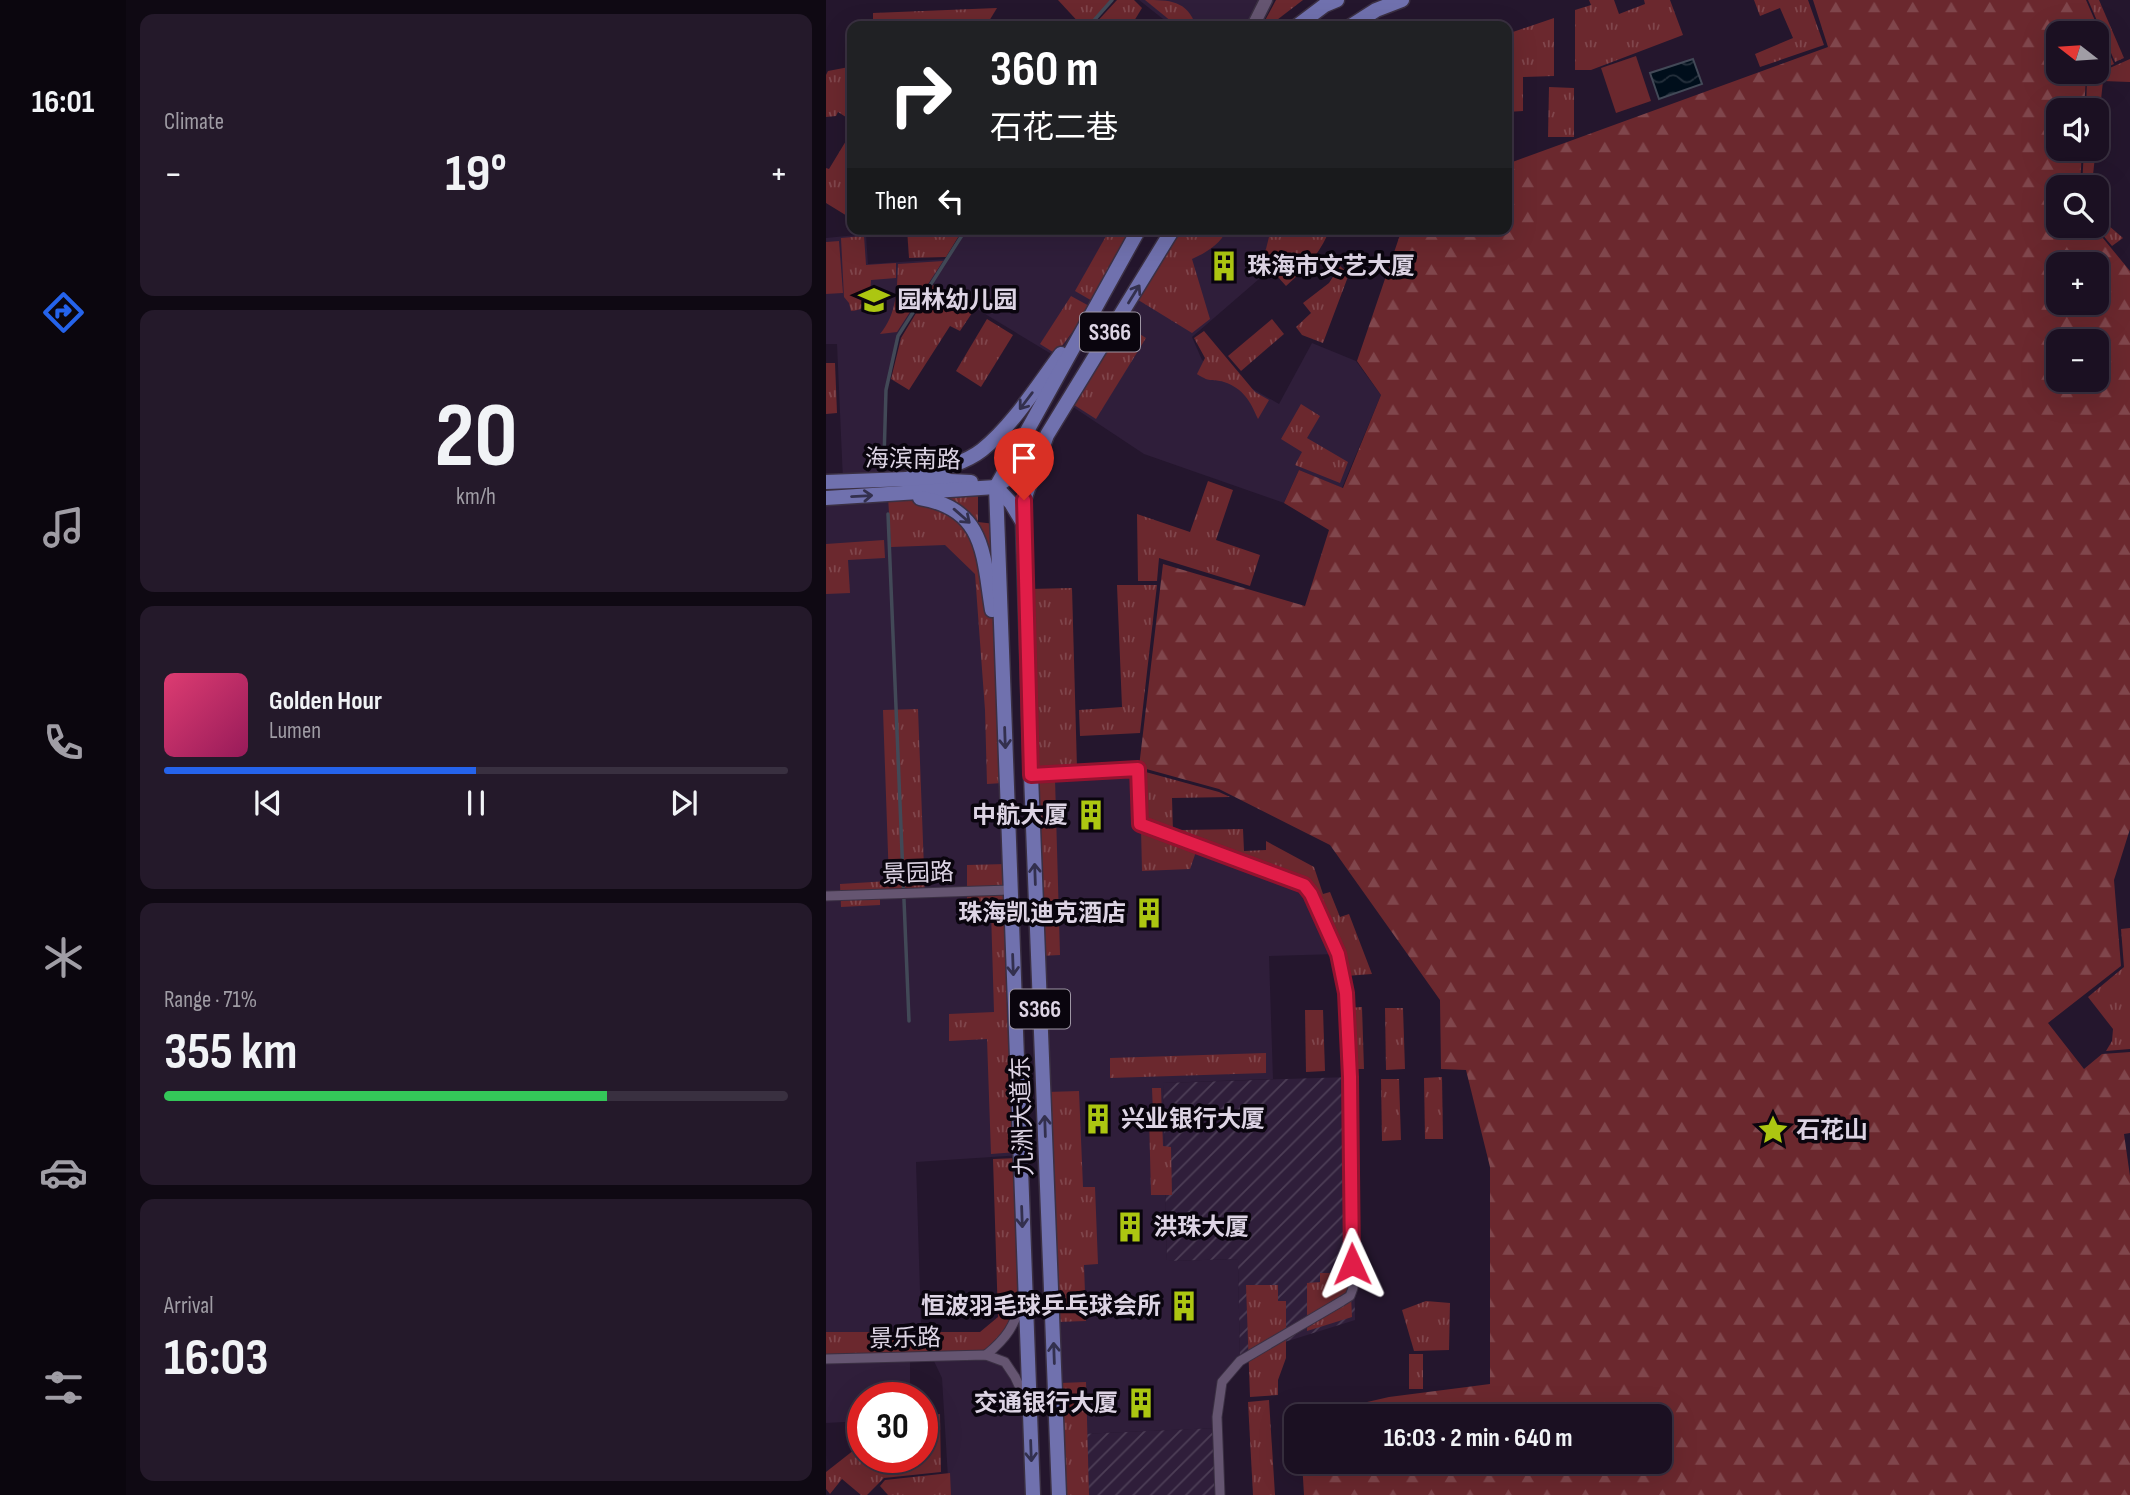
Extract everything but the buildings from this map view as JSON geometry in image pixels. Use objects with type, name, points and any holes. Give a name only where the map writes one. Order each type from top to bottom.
[{"type":"main road","points":[[1304,21],[1325,5],[1337,0]]},
{"type":"main road","points":[[1359,21],[1376,10],[1402,0]]},
{"type":"main road","name":"S366","points":[[996,487],[1136,235]]},
{"type":"main road","name":"九洲大道东","points":[[1059,1495],[1031,775],[1024,500],[1047,435],[1169,235]]},
{"type":"main road","points":[[907,479],[951,466],[981,451],[1014,416],[1096,307]]},
{"type":"main road","points":[[1024,524],[1011,503],[996,487],[1023,466],[1047,435]]},
{"type":"main road","name":"海滨南路","points":[[826,482],[907,479],[980,482],[996,487]]},
{"type":"main road","name":"九洲大道东","points":[[996,487],[1032,1495]]},
{"type":"main road","name":"海滨南路","points":[[826,498],[996,487]]},
{"type":"main road","points":[[898,494],[934,500],[956,509],[971,524],[978,539],[986,572],[1002,669]]},
{"type":"street","points":[[1256,21],[1266,0]]},
{"type":"street","points":[[1031,775],[1138,769],[1140,824],[1304,885],[1311,894],[1338,954],[1346,993],[1349,1052],[1353,1288],[1350,1296],[1240,1361],[1222,1382],[1217,1417],[1220,1495]]},
{"type":"street","name":"景园路","points":[[826,896],[1010,890]]},
{"type":"street","points":[[1025,1294],[1015,1321],[1004,1340],[986,1355],[1005,1362],[1030,1407]]},
{"type":"street","name":"景乐路","points":[[826,1359],[986,1355]]},
{"type":"shaded area","points":[[1139,0],[1266,0],[1256,21],[1166,21]]},
{"type":"shaded area","points":[[866,235],[868,264],[948,259],[962,235],[1135,235],[1096,307],[1058,358],[932,282],[898,336],[886,390],[885,479],[843,481],[837,344],[826,344],[826,238]]},
{"type":"shaded area","points":[[1170,235],[1305,235],[1304,240],[1192,337],[1202,360],[1279,404],[1312,343],[1356,361],[1381,395],[1342,488],[1299,470],[1284,503],[1144,454],[1067,403]]},
{"type":"shaded area","points":[[898,494],[971,524],[1002,669],[1020,1155],[916,1162],[922,1356],[910,1357],[910,1382],[847,1382],[847,1422],[826,1423],[826,498]]},
{"type":"shaded area","points":[[1139,767],[1141,822],[1304,885],[1338,954],[1269,956],[1273,1079],[1163,1083],[1167,1261],[1238,1259],[1240,1360],[1222,1382],[1217,1428],[1057,1435],[1031,775]]},
{"type":"shaded area","points":[[1351,1077],[1355,1320],[1275,1345],[1240,1360],[1238,1259],[1167,1261],[1163,1083]]},
{"type":"shaded area","points":[[986,1355],[1005,1362],[1029,1407],[1033,1495],[949,1495],[942,1378],[932,1357]]},
{"type":"shaded area","points":[[1217,1428],[1220,1495],[1059,1495],[1057,1435]]},
{"type":"green space","points":[[1058,0],[1111,0],[1092,21],[1077,21]]},
{"type":"green space","points":[[1117,0],[1134,0],[1142,8],[1134,21],[1098,21]]},
{"type":"green space","points":[[1145,0],[1176,3],[1188,11],[1194,21],[1171,21]]},
{"type":"green space","points":[[1276,0],[1303,0],[1276,21],[1265,21]]},
{"type":"green space","points":[[1589,0],[1614,0],[1619,14],[1645,4],[1644,0],[1670,0],[1683,35],[1591,70],[1575,70],[1575,10],[1591,5]]},
{"type":"green space","points":[[1754,0],[1808,0],[1824,45],[1760,67],[1755,54],[1793,38],[1780,8],[1760,16]]},
{"type":"green space","points":[[1813,0],[2086,0],[2095,21],[2046,21],[2046,84],[2086,84],[2085,98],[2046,98],[2046,161],[2081,161],[2081,175],[2046,175],[2046,238],[2103,238],[2130,271],[2130,829],[2114,880],[2121,966],[2048,1023],[2084,1069],[2102,1054],[2130,1052],[2130,1133],[2124,1134],[2130,1176],[2130,1495],[1304,1495],[1303,1474],[1672,1474],[1672,1404],[1358,1404],[1389,1397],[1490,1384],[1490,1167],[1466,1070],[1441,1069],[1440,1000],[1330,845],[1219,789],[1139,767],[1163,564],[1305,606],[1329,530],[1284,503],[1299,470],[1343,488],[1381,395],[1357,361],[1400,235],[1512,235],[1512,162],[1828,47]]},
{"type":"green space","points":[[2088,0],[2099,0],[2108,21],[2097,21]]},
{"type":"green space","points":[[997,8],[989,21],[873,21],[873,13]]},
{"type":"green space","points":[[1554,18],[1554,76],[1523,77],[1523,111],[1512,112],[1512,32]]},
{"type":"green space","points":[[2109,23],[2124,58],[2115,62],[2109,48]]},
{"type":"green space","points":[[2109,53],[2114,64],[2109,66]]},
{"type":"green space","points":[[1636,56],[1651,101],[1616,113],[1601,68]]},
{"type":"green space","points":[[2130,59],[2130,82],[2109,81],[2109,68]]},
{"type":"green space","points":[[847,67],[847,118],[838,112],[836,116],[826,117],[828,71]]},
{"type":"green space","points":[[2087,84],[2103,84],[2101,98],[2086,98]]},
{"type":"green space","points":[[1549,87],[1574,88],[1574,137],[1548,137]]},
{"type":"green space","points":[[847,139],[847,216],[826,203],[826,168],[829,169]]},
{"type":"green space","points":[[2083,161],[2095,161],[2093,175],[2083,175]]},
{"type":"green space","points":[[2109,226],[2123,238],[2112,246],[2105,238],[2109,238]]},
{"type":"green space","points":[[907,235],[959,235],[946,257],[909,258]]},
{"type":"green space","points":[[1107,235],[1132,235],[1094,302],[1075,291]]},
{"type":"green space","points":[[1173,235],[1223,235],[1203,254],[1192,259],[1210,319],[1192,333],[1135,298]]},
{"type":"green space","points":[[1270,235],[1327,235],[1311,260],[1286,286],[1261,258]]},
{"type":"green space","points":[[864,236],[866,265],[896,263],[896,278],[871,280],[868,301],[862,308],[851,311],[844,297],[841,238]]},
{"type":"green space","points":[[839,241],[843,293],[826,294],[826,242]]},
{"type":"green space","points":[[943,261],[897,332],[880,334],[893,310],[898,264]]},
{"type":"green space","points":[[1340,266],[1349,274],[1323,343],[1302,335],[1296,327],[1311,313],[1303,303],[1329,283]]},
{"type":"green space","points":[[933,285],[974,310],[960,331],[950,326],[909,390],[891,379],[901,338]]},
{"type":"green space","points":[[1071,296],[1091,307],[1056,354],[1040,344]]},
{"type":"green space","points":[[987,319],[1013,335],[981,387],[956,371]]},
{"type":"green space","points":[[1272,319],[1284,334],[1241,371],[1228,356]]},
{"type":"green space","points":[[1121,322],[1146,338],[1096,419],[1071,403]]},
{"type":"green space","points":[[1204,331],[1255,392],[1269,400],[1258,419],[1249,401],[1237,388],[1197,374],[1205,358],[1194,338]]},
{"type":"green space","points":[[826,363],[835,363],[837,413],[826,414]]},
{"type":"green space","points":[[1301,404],[1320,416],[1307,438],[1348,462],[1340,483],[1295,465],[1302,452],[1281,439]]},
{"type":"green space","points":[[1208,481],[1233,490],[1216,540],[1260,555],[1250,586],[1159,558],[1157,581],[1138,581],[1137,514],[1190,532]]},
{"type":"green space","points":[[978,492],[978,522],[995,524],[1003,783],[987,784],[985,710],[975,574],[945,545],[891,547],[888,496]]},
{"type":"green space","points":[[884,540],[885,558],[848,560],[850,593],[826,594],[826,544]]},
{"type":"green space","points":[[1117,585],[1157,585],[1140,733],[1080,736],[1079,710],[1122,707]]},
{"type":"green space","points":[[1072,588],[1077,768],[1034,769],[1029,589]]},
{"type":"green space","points":[[918,709],[925,895],[880,897],[880,905],[841,907],[840,884],[889,881],[883,710]]},
{"type":"green space","points":[[1142,771],[1230,797],[1172,798],[1173,832],[1144,821]]},
{"type":"green space","points":[[1055,779],[1060,955],[1040,956],[1034,780]]},
{"type":"green space","points":[[1141,828],[1197,849],[1190,869],[1142,871]]},
{"type":"green space","points":[[1243,829],[1244,851],[1266,850],[1266,841],[1314,867],[1323,894],[1330,892],[1340,917],[1349,914],[1372,974],[1346,976],[1313,890],[1179,834],[1180,830]]},
{"type":"green space","points":[[1007,864],[1017,1152],[991,1154],[987,1039],[949,1041],[949,1014],[994,1012],[991,911],[967,912],[967,865]]},
{"type":"green space","points":[[2130,928],[2130,1049],[2106,1051],[2112,1041],[2113,1029],[2088,997],[2124,967],[2121,929]]},
{"type":"green space","points":[[1362,1007],[1364,1069],[1345,1069],[1344,1008]]},
{"type":"green space","points":[[1385,1008],[1403,1008],[1405,1069],[1386,1070]]},
{"type":"green space","points":[[1305,1010],[1323,1010],[1325,1071],[1306,1072]]},
{"type":"green space","points":[[1266,1053],[1266,1073],[1110,1078],[1110,1058]]},
{"type":"green space","points":[[1442,1077],[1443,1139],[1425,1139],[1424,1078]]},
{"type":"green space","points":[[1381,1079],[1399,1079],[1401,1140],[1382,1141]]},
{"type":"green space","points":[[1152,1088],[1161,1088],[1163,1146],[1171,1147],[1172,1195],[1151,1195],[1149,1115],[1153,1114]]},
{"type":"green space","points":[[1079,1091],[1083,1187],[1095,1187],[1098,1264],[1084,1265],[1086,1321],[1057,1322],[1047,1092]]},
{"type":"green space","points":[[1018,1158],[1023,1294],[1003,1337],[984,1352],[826,1354],[826,1332],[980,1332],[998,1317],[993,1159]]},
{"type":"green space","points":[[1320,1273],[1350,1273],[1352,1317],[1307,1331],[1307,1283],[1320,1282]]},
{"type":"green space","points":[[1246,1285],[1278,1285],[1278,1301],[1286,1301],[1286,1358],[1278,1380],[1278,1395],[1250,1397]]},
{"type":"green space","points":[[1426,1301],[1450,1303],[1449,1350],[1414,1351],[1402,1310]]},
{"type":"green space","points":[[1409,1354],[1423,1354],[1423,1389],[1409,1389]]},
{"type":"green space","points":[[1086,1382],[1089,1495],[1064,1495],[1060,1383]]},
{"type":"green space","points":[[1269,1400],[1275,1495],[1253,1495],[1248,1402]]},
{"type":"green space","points":[[938,1414],[941,1472],[938,1472]]},
{"type":"green space","points":[[847,1456],[847,1473],[932,1473],[884,1478],[867,1495],[861,1495],[842,1479],[830,1494],[826,1489],[826,1472]]},
{"type":"green space","points":[[950,1473],[951,1495],[888,1495],[880,1486],[885,1480]]},
{"type":"water","points":[[1693,59],[1702,84],[1659,99],[1650,73]]},
{"type":"waterway","points":[[1093,21],[1112,0]]},
{"type":"waterway","points":[[884,459],[886,390],[898,336],[962,235]]},
{"type":"waterway","points":[[888,514],[909,1021]]},
{"type":"place","name":"珠海市文艺大厦","points":[[1224,266]]},
{"type":"place","name":"园林幼儿园","points":[[874,300]]},
{"type":"place","name":"中航大厦","points":[[1091,815]]},
{"type":"place","name":"珠海凯迪克酒店","points":[[1149,913]]},
{"type":"place","name":"兴业银行大厦","points":[[1098,1119]]},
{"type":"place","name":"石花山","points":[[1773,1130]]},
{"type":"place","name":"洪珠大厦","points":[[1130,1227]]},
{"type":"place","name":"恒波羽毛球乒乓球会所","points":[[1184,1306]]},
{"type":"place","name":"交通银行大厦","points":[[1141,1403]]},
{"type":"route","points":[[1024,500],[1031,775],[1138,769],[1140,824],[1304,885],[1311,894],[1338,954],[1346,993],[1349,1052],[1352,1264]]}]
